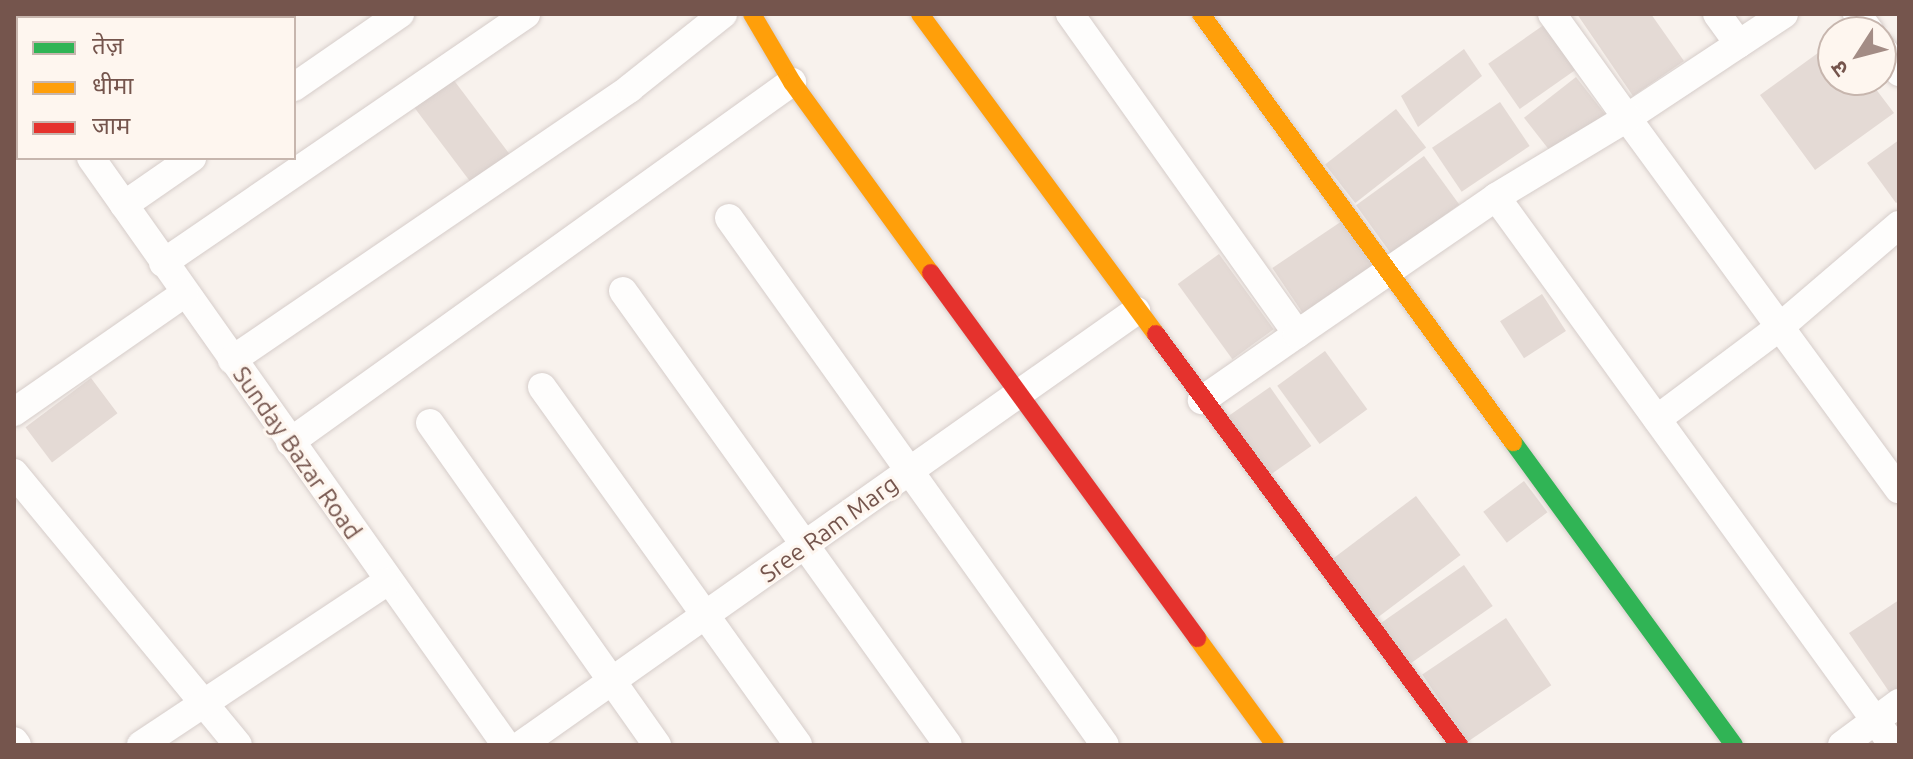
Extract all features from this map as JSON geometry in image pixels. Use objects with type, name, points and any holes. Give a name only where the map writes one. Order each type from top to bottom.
[{"type":"street","points":[[296,86],[400,14]]},
{"type":"street","points":[[163,263],[526,14]]},
{"type":"street","points":[[232,360],[630,88],[723,14]]},
{"type":"street","points":[[752,14],[792,82],[1275,745]]},
{"type":"street","points":[[920,14],[1136,311],[1459,745]]},
{"type":"street","points":[[1070,14],[1297,334]]},
{"type":"street","points":[[1201,14],[1386,274],[1734,745]]},
{"type":"street","points":[[1552,14],[1899,489]]},
{"type":"street","points":[[1717,14],[1739,44]]},
{"type":"street","points":[[1202,400],[1496,197],[1627,118],[1784,14]]},
{"type":"street","points":[[290,442],[792,82]]},
{"type":"street","name":"Sunday Bazar Road","points":[[92,160],[386,582],[506,745]]},
{"type":"street","points":[[124,205],[189,160]]},
{"type":"street","points":[[1496,197],[1893,745]]},
{"type":"street","points":[[729,218],[907,472],[1105,745]]},
{"type":"street","points":[[1657,419],[1780,327],[1899,225]]},
{"type":"street","points":[[623,291],[948,745]]},
{"type":"street","points":[[14,412],[184,294]]},
{"type":"street","name":"Sree Ram Marg","points":[[521,745],[707,617],[1016,391],[1136,311]]},
{"type":"street","points":[[542,387],[798,745]]},
{"type":"street","points":[[430,423],[657,745]]},
{"type":"street","points":[[14,473],[238,745]]},
{"type":"street","points":[[141,745],[386,582]]},
{"type":"street","points":[[1842,745],[1899,703]]},
{"type":"building","points":[[1577,14],[1651,14],[1684,61],[1633,96]]},
{"type":"building","points":[[1548,22],[1580,67],[1520,109],[1488,64]]},
{"type":"building","points":[[1464,49],[1482,76],[1418,127],[1401,96]]},
{"type":"building","points":[[1817,54],[1817,96],[1881,96],[1894,113],[1815,170],[1760,95]]},
{"type":"building","points":[[1576,77],[1605,114],[1553,155],[1524,118]]},
{"type":"building","points":[[453,79],[513,159],[475,188],[415,108]]},
{"type":"building","points":[[1500,102],[1530,146],[1462,192],[1432,148]]},
{"type":"building","points":[[1396,109],[1426,148],[1355,203],[1325,164]]},
{"type":"building","points":[[1899,140],[1899,201],[1896,203],[1867,163]]},
{"type":"building","points":[[1424,156],[1459,205],[1391,254],[1356,205]]},
{"type":"building","points":[[1342,221],[1378,274],[1308,321],[1272,268]]},
{"type":"building","points":[[1219,254],[1274,329],[1232,359],[1178,284]]},
{"type":"building","points":[[1542,294],[1566,331],[1524,358],[1500,321]]},
{"type":"building","points":[[1325,351],[1367,409],[1320,444],[1277,386]]},
{"type":"building","points":[[91,378],[117,413],[52,462],[26,427]]},
{"type":"building","points":[[1270,387],[1311,446],[1269,476],[1227,417]]},
{"type":"building","points":[[1524,481],[1547,512],[1507,543],[1483,512]]},
{"type":"building","points":[[1416,496],[1461,555],[1373,621],[1328,562]]},
{"type":"building","points":[[1464,565],[1493,606],[1405,667],[1376,626]]},
{"type":"building","points":[[1899,600],[1899,687],[1890,693],[1849,633]]},
{"type":"building","points":[[1506,618],[1551,685],[1468,742],[1422,674]]},
{"type":"traffic: fast","points":[[1513,442],[1734,745]]},
{"type":"traffic: slow","points":[[752,14],[792,82],[931,273]]},
{"type":"traffic: slow","points":[[920,14],[1156,334]]},
{"type":"traffic: slow","points":[[1201,14],[1513,442]]},
{"type":"traffic: slow","points":[[1197,638],[1275,745]]},
{"type":"traffic: jam","points":[[931,273],[1197,638]]},
{"type":"traffic: jam","points":[[1156,334],[1459,745]]}]
